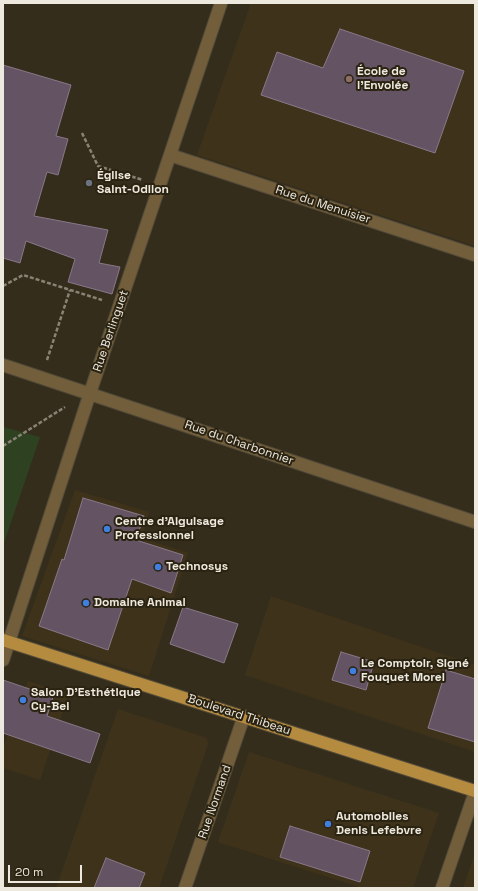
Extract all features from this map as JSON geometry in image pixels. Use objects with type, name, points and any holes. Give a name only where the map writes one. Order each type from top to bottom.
[{"type":"main road","name":"Boulevard Thibeau","points":[[6,641],[475,791]]},
{"type":"street","name":"Rue Berlinguet","points":[[3,660],[6,641],[222,3]]},
{"type":"street","name":"Rue du Menuisier","points":[[170,155],[475,255]]},
{"type":"street","name":"Rue du Charbonnier","points":[[3,365],[475,522]]},
{"type":"street","name":"Rue Normand","points":[[186,888],[244,716]]},
{"type":"street","points":[[442,888],[475,791]]},
{"type":"path","points":[[82,133],[98,166],[135,177]]},
{"type":"path","points":[[3,286],[23,275],[98,299]]},
{"type":"path","points":[[41,377],[70,290]]},
{"type":"path","points":[[3,446],[54,413],[90,393]]},
{"type":"shaded area","name":"École de l'Envolée","points":[[251,3],[475,3],[475,246],[197,155]]},
{"type":"shaded area","points":[[75,490],[149,512],[142,538],[188,553],[149,676],[22,636]]},
{"type":"shaded area","points":[[271,596],[475,665],[475,752],[245,675]]},
{"type":"shaded area","points":[[28,681],[69,694],[40,780],[3,768],[3,747]]},
{"type":"shaded area","points":[[118,709],[207,738],[208,744],[159,888],[56,888]]},
{"type":"shaded area","points":[[249,752],[439,813],[413,888],[362,888],[218,842]]},
{"type":"shaded area","points":[[475,853],[475,888],[463,888]]},
{"type":"green space","points":[[3,427],[40,437],[3,546]]},
{"type":"building","points":[[340,29],[464,71],[435,153],[261,95],[277,52],[323,68]]},
{"type":"building","name":"Église Saint-Odilon","points":[[3,65],[71,85],[56,136],[68,139],[58,175],[47,172],[34,216],[108,230],[99,263],[120,267],[112,294],[68,282],[75,259],[26,241],[20,263],[3,258]]},
{"type":"building","points":[[83,498],[144,516],[136,540],[183,555],[171,593],[132,579],[108,650],[39,626],[62,559],[64,560]]},
{"type":"building","points":[[183,607],[238,624],[224,663],[170,644]]},
{"type":"building","name":"Le Comptoir, Signé Fouquet Morel","points":[[341,652],[374,662],[366,690],[332,680]]},
{"type":"building","points":[[446,670],[475,679],[475,742],[428,728]]},
{"type":"building","points":[[3,680],[53,697],[47,716],[100,734],[90,763],[3,733]]},
{"type":"building","points":[[290,826],[370,851],[360,882],[280,857]]},
{"type":"building","points":[[106,858],[145,873],[139,888],[94,888]]},
{"type":"place","name":"École de l'Envolée","points":[[349,79]]},
{"type":"place","name":"Église Saint-Odilon","points":[[89,183]]},
{"type":"place","name":"Centre d'Aiguisage Professionnel","points":[[107,529]]},
{"type":"place","name":"Technosys","points":[[158,567]]},
{"type":"place","name":"Domaine Animal","points":[[86,603]]},
{"type":"place","name":"Le Comptoir, Signé Fouquet Morel","points":[[353,671]]},
{"type":"place","name":"Salon D'Esthétique Cy-Bel","points":[[23,700]]},
{"type":"place","name":"Automobiles Denis Lefebvre","points":[[328,824]]}]
